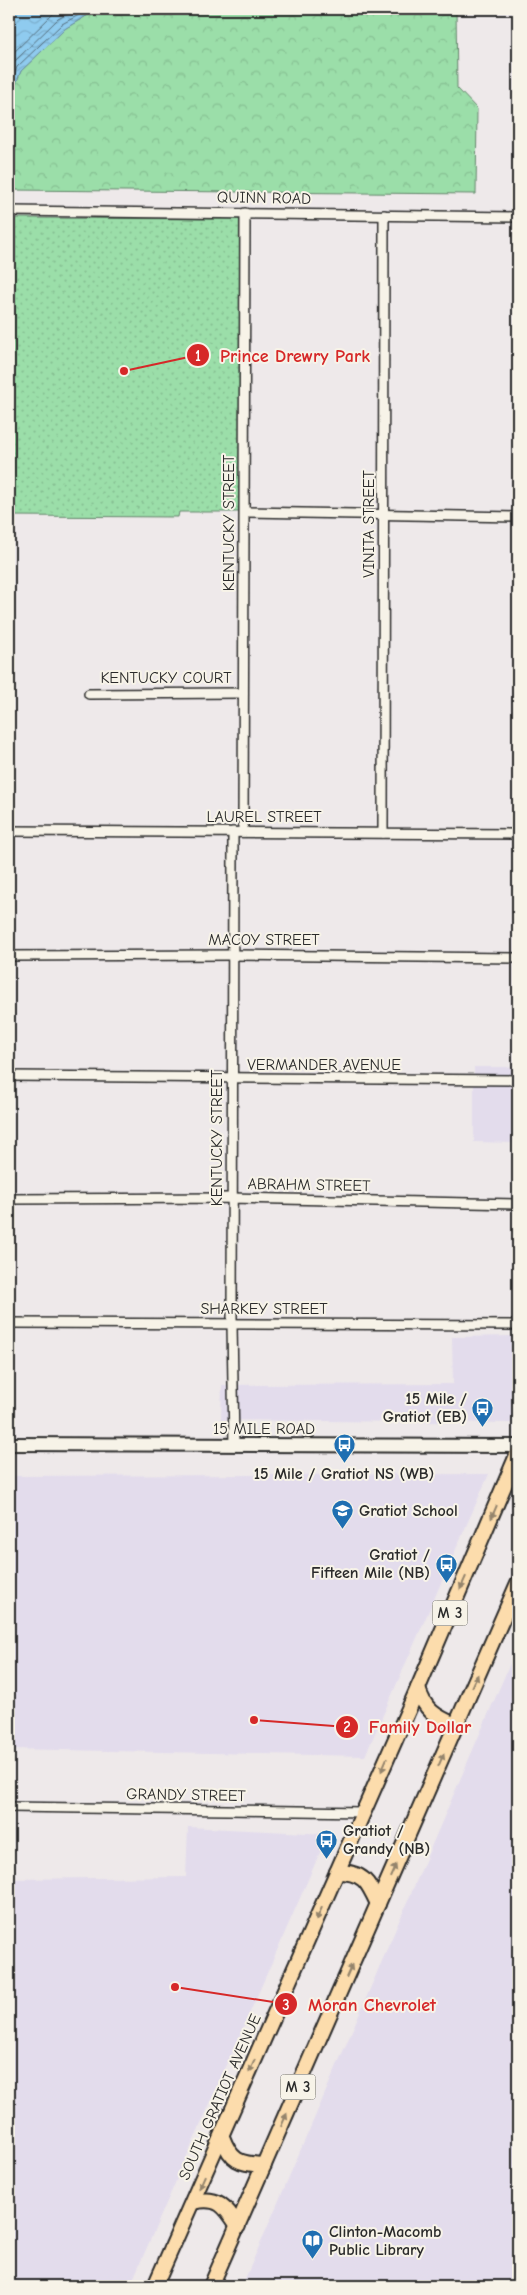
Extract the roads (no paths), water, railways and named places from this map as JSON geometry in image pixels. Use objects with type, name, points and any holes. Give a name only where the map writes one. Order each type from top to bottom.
[{"type":"main road","name":"15 MILE ROAD","points":[[9,1444],[518,1446]]},
{"type":"main road","name":"SOUTH GRATIOT AVENUE","points":[[156,2286],[418,1688],[518,1453]]},
{"type":"main road","name":"M 3","points":[[211,2286],[518,1583]]},
{"type":"main road","points":[[418,1688],[423,1703],[432,1714],[456,1725]]},
{"type":"main road","points":[[338,1872],[357,1874],[364,1878],[378,1904]]},
{"type":"main road","points":[[222,2137],[227,2151],[234,2159],[243,2163],[264,2165]]},
{"type":"main road","points":[[193,2202],[205,2199],[222,2204],[238,2226]]},
{"type":"street","name":"QUINN ROAD","points":[[9,211],[518,217]]},
{"type":"street","name":"KENTUCKY STREET","points":[[243,832],[245,213]]},
{"type":"street","name":"VINITA STREET","points":[[383,832],[384,215]]},
{"type":"street","points":[[244,512],[518,516]]},
{"type":"street","name":"KENTUCKY COURT","points":[[89,694],[243,693]]},
{"type":"street","name":"LAUREL STREET","points":[[9,831],[518,834]]},
{"type":"street","name":"KENTUCKY STREET","points":[[233,832],[232,1324],[234,1445]]},
{"type":"street","name":"MACOY STREET","points":[[9,956],[232,955],[518,958]]},
{"type":"street","name":"VERMANDER AVENUE","points":[[9,1076],[232,1080],[518,1080]]},
{"type":"street","name":"ABRAHM STREET","points":[[9,1199],[232,1198],[518,1204]]},
{"type":"street","name":"SHARKEY STREET","points":[[9,1323],[518,1325]]},
{"type":"street","name":"GRANDY STREET","points":[[9,1807],[364,1812]]},
{"type":"water","points":[[9,9],[149,9],[129,12],[93,12],[66,28],[21,71],[9,100]]},
{"type":"place","name":"Prince Drewry Park","points":[[124,371]]},
{"type":"place","name":"15 Mile / Gratiot (EB)","points":[[483,1427]]},
{"type":"place","name":"15 Mile / Gratiot NS (WB)","points":[[344,1464]]},
{"type":"place","name":"Gratiot School","points":[[343,1530]]},
{"type":"place","name":"Gratiot / Fifteen Mile (NB)","points":[[446,1583]]},
{"type":"place","name":"Family Dollar","points":[[254,1720]]},
{"type":"place","name":"Gratiot / Grandy (NB)","points":[[327,1859]]},
{"type":"place","name":"Moran Chevrolet","points":[[175,1987]]},
{"type":"place","name":"Clinton-Macomb Public Library","points":[[313,2260]]}]
